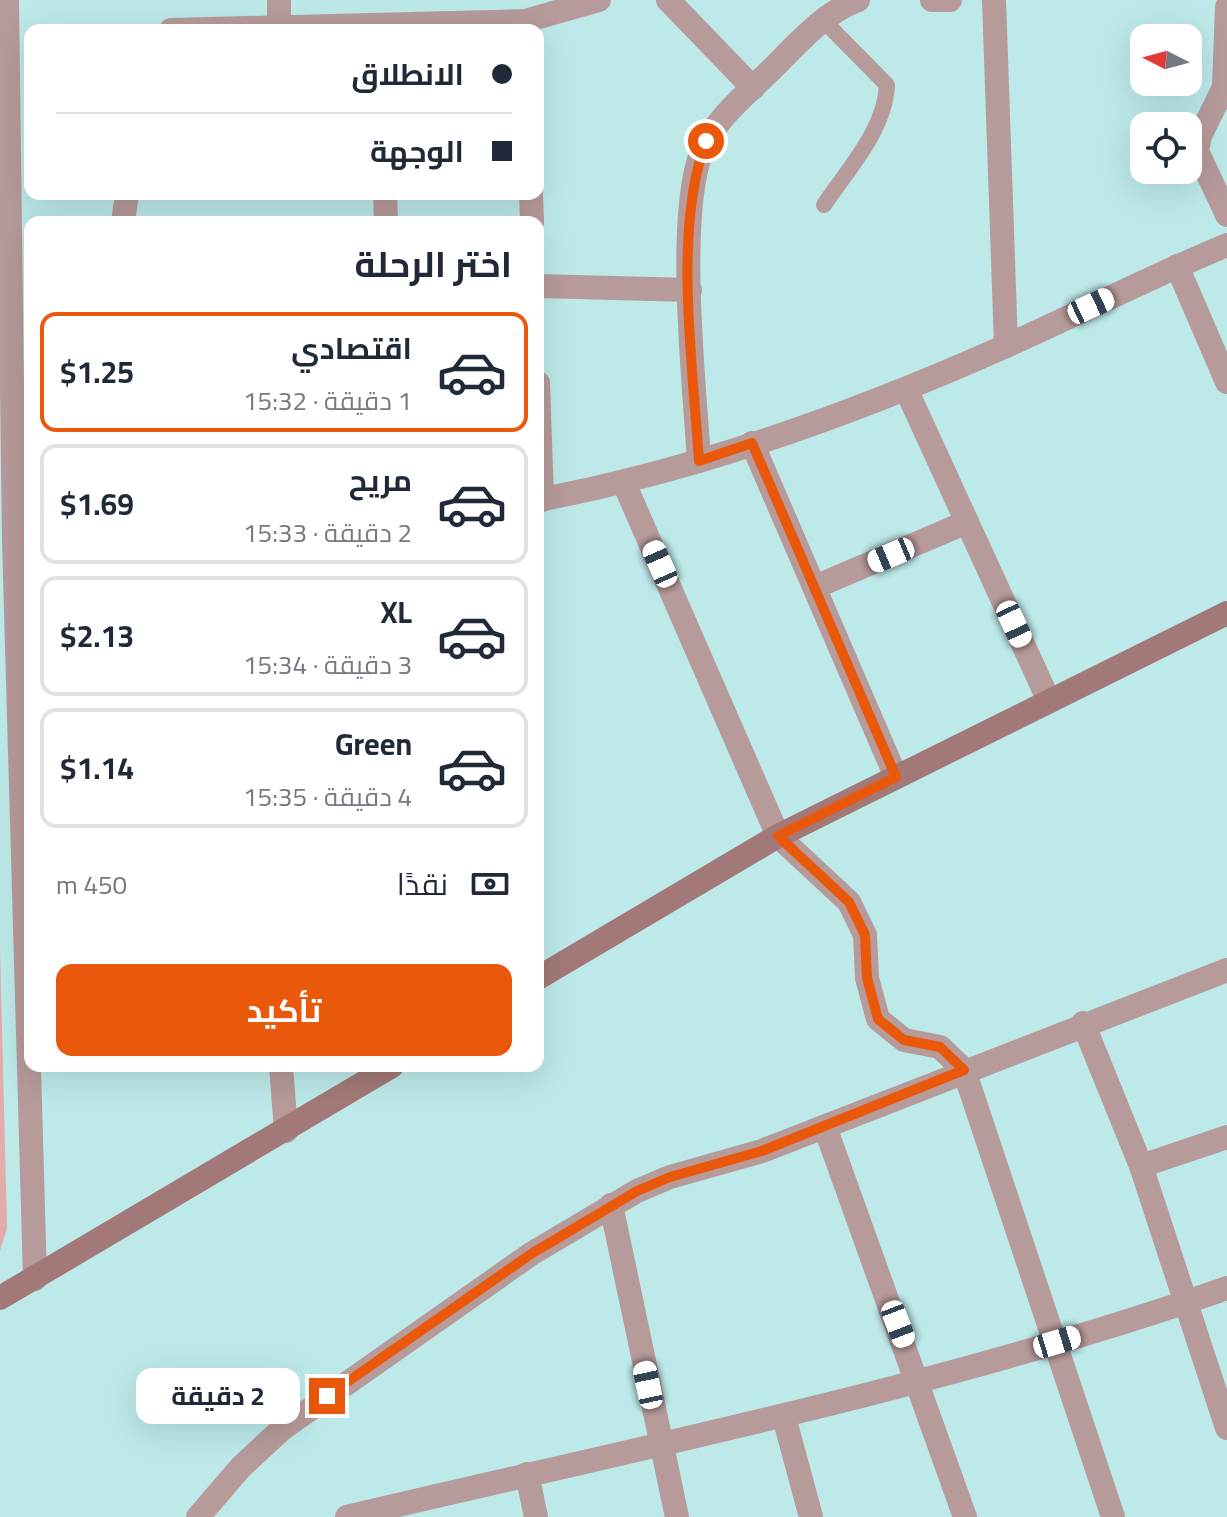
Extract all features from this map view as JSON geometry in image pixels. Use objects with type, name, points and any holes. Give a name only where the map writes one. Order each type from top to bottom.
[{"type":"main road","points":[[544,974],[778,836],[1227,613]]},
{"type":"main road","points":[[0,1298],[382,1072]]},
{"type":"street","points":[[7,0],[13,35],[21,236],[21,385],[15,541],[24,678]]},
{"type":"street","points":[[279,0],[279,24]]},
{"type":"street","points":[[368,24],[525,17],[599,0]]},
{"type":"street","points":[[668,0],[753,88]]},
{"type":"street","points":[[699,461],[690,290],[692,197],[698,161],[718,124],[753,88],[838,9],[858,0]]},
{"type":"street","points":[[932,0],[950,0]]},
{"type":"street","points":[[994,0],[1006,346]]},
{"type":"street","points":[[1227,7],[1224,87],[1200,136],[1197,151],[1227,215]]},
{"type":"street","points":[[544,499],[624,483],[699,461],[906,389],[1227,245]]},
{"type":"street","points":[[1177,266],[1227,382]]},
{"type":"street","points":[[544,286],[690,290]]},
{"type":"street","points":[[906,389],[1049,701]]},
{"type":"street","points":[[752,443],[896,777]]},
{"type":"street","points":[[624,483],[778,836],[849,902],[865,935],[867,978],[878,1019],[904,1040],[940,1047],[964,1070],[1113,1517]]},
{"type":"street","points":[[815,587],[967,522]]},
{"type":"street","points":[[198,1517],[241,1467],[282,1429],[531,1254],[611,1205],[670,1177],[762,1151],[1083,1023],[1227,970]]},
{"type":"street","points":[[1083,1023],[1141,1166],[1226,1419]]},
{"type":"street","points":[[31,1072],[35,1279]]},
{"type":"street","points":[[281,1072],[286,1131]]},
{"type":"street","points":[[825,1127],[919,1380],[965,1517]]},
{"type":"street","points":[[1141,1166],[1227,1137]]},
{"type":"street","points":[[611,1205],[677,1517]]},
{"type":"street","points":[[347,1517],[374,1514],[527,1474],[784,1417],[1057,1342],[1227,1288]]},
{"type":"street","points":[[784,1417],[811,1517]]},
{"type":"street","points":[[527,1474],[536,1517]]},
{"type":"lane","points":[[824,21],[887,85],[886,106],[878,124],[824,205]]},
{"type":"shaded area","points":[[0,947],[7,1228],[0,1251]]},
{"type":"route","points":[[327,1396],[451,1313],[531,1254],[637,1191],[670,1177],[762,1151],[964,1070],[940,1047],[904,1040],[878,1019],[867,978],[865,935],[849,902],[778,836],[896,777],[752,443],[699,461],[690,259],[692,197],[698,161],[706,141]]}]
